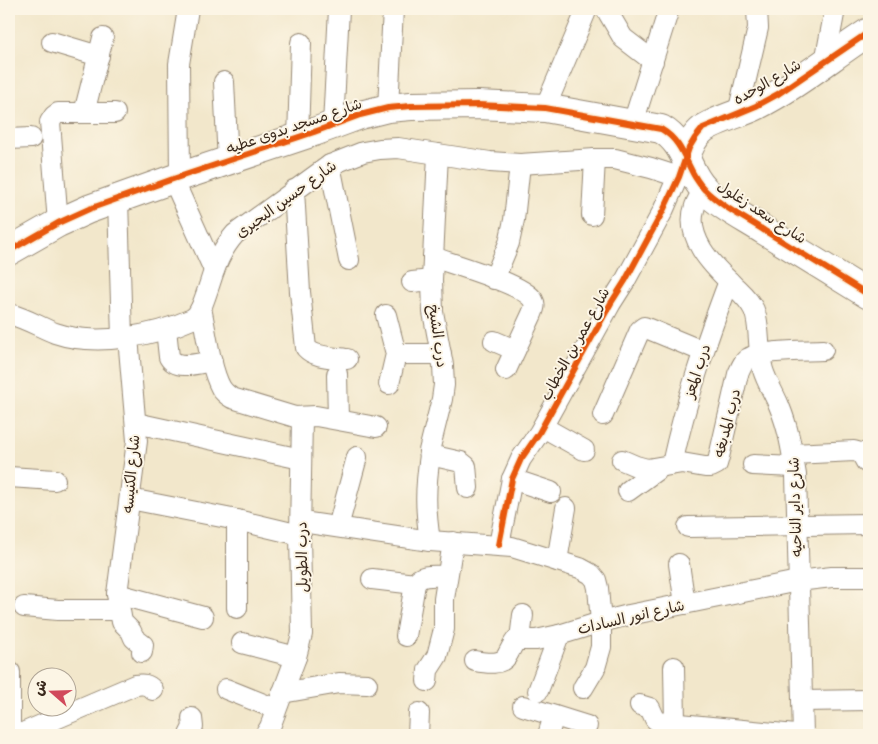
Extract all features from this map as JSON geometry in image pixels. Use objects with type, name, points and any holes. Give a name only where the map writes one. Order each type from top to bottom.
[{"type":"street","points":[[188,9],[179,64],[177,178],[214,270]]},
{"type":"street","points":[[333,125],[339,9]]},
{"type":"street","points":[[388,108],[393,9]]},
{"type":"street","points":[[545,108],[586,9]]},
{"type":"street","points":[[606,9],[623,38],[652,61]]},
{"type":"street","points":[[633,124],[669,9]]},
{"type":"street","points":[[738,113],[758,28],[757,9]]},
{"type":"street","points":[[825,62],[835,9]]},
{"type":"street","name":"شارع الوحده","points":[[682,168],[689,148],[704,128],[756,106],[778,94],[869,32]]},
{"type":"street","points":[[52,42],[101,47],[84,113]]},
{"type":"street","points":[[298,138],[301,43]]},
{"type":"street","points":[[224,82],[228,162]]},
{"type":"street","name":"شارع مسجد بدوى عطيه","points":[[9,251],[58,223],[90,209],[360,115],[388,108],[493,105],[545,108],[633,124]]},
{"type":"street","points":[[58,223],[50,122],[58,113],[115,113]]},
{"type":"street","name":"شارع سعد زغلول","points":[[633,124],[661,129],[672,135],[682,168],[703,189],[732,210],[869,295]]},
{"type":"street","points":[[9,140],[30,138]]},
{"type":"street","name":"شارع حسين البحيرى","points":[[201,308],[218,258],[224,246],[236,234],[330,165],[363,152],[398,148],[490,162],[520,164],[595,159],[682,168]]},
{"type":"street","name":"درب الشيخ","points":[[430,542],[425,499],[426,482],[429,451],[444,384],[443,366],[433,312],[432,280],[438,154]]},
{"type":"street","points":[[592,215],[595,159]]},
{"type":"street","points":[[494,279],[509,243],[514,220],[520,164]]},
{"type":"street","points":[[330,165],[349,260]]},
{"type":"street","name":"شارع عمر بن الخطاب","points":[[498,545],[512,479],[521,459],[543,426],[625,281],[663,211],[682,168]]},
{"type":"street","name":"شارع داير الناحيه","points":[[703,189],[695,206],[693,216],[693,226],[699,245],[706,256],[748,300],[754,310],[759,354],[763,370],[787,426],[794,461],[803,735]]},
{"type":"street","points":[[294,190],[300,292],[306,348],[309,352],[342,366],[338,419]]},
{"type":"street","name":"شارع الكنيسه","points":[[118,199],[125,338],[137,442],[118,602]]},
{"type":"street","points":[[432,257],[521,290],[532,298],[535,306],[506,370]]},
{"type":"street","points":[[412,282],[432,280]]},
{"type":"street","name":"درب المعز","points":[[667,465],[702,351],[729,281]]},
{"type":"street","points":[[9,314],[69,337],[125,338],[145,336],[166,330],[192,319],[201,308]]},
{"type":"street","points":[[201,308],[212,361],[219,384],[226,395],[295,417],[316,416],[376,427]]},
{"type":"street","points":[[386,315],[396,354],[390,384]]},
{"type":"street","points":[[603,415],[640,330],[644,327],[702,351]]},
{"type":"street","points":[[166,330],[169,357],[175,364],[186,365],[212,361]]},
{"type":"street","points":[[494,341],[515,350]]},
{"type":"street","points":[[759,354],[823,350]]},
{"type":"street","points":[[396,354],[441,354]]},
{"type":"street","name":"درب المدبغه","points":[[622,460],[647,468],[682,464],[705,468],[717,464],[738,374],[743,363],[759,354]]},
{"type":"street","name":"درب الطويل","points":[[265,735],[296,657],[302,634],[302,417]]},
{"type":"street","points":[[136,423],[301,458]]},
{"type":"street","points":[[543,426],[584,450]]},
{"type":"street","points":[[753,465],[794,461],[854,451],[861,453],[866,462]]},
{"type":"street","points":[[430,455],[460,462],[466,466],[468,488]]},
{"type":"street","points":[[338,527],[357,457]]},
{"type":"street","points":[[628,491],[667,465]]},
{"type":"street","points":[[9,477],[55,480]]},
{"type":"street","points":[[512,479],[551,492]]},
{"type":"street","points":[[130,499],[237,520],[301,528],[338,527],[430,542],[512,547],[580,568],[591,574],[596,580],[601,622],[601,648],[595,668],[583,688]]},
{"type":"street","points":[[557,561],[566,508]]},
{"type":"street","points":[[237,520],[237,608]]},
{"type":"street","points":[[688,527],[869,524]]},
{"type":"street","points":[[427,681],[430,666],[438,656],[444,629],[444,599],[453,542]]},
{"type":"street","points":[[679,564],[685,604]]},
{"type":"street","points":[[406,636],[415,584],[418,579],[422,577],[447,576]]},
{"type":"street","name":"شارع انور السادات","points":[[520,639],[536,640],[601,622],[798,581],[832,577],[869,577]]},
{"type":"street","points":[[372,579],[415,584]]},
{"type":"street","points":[[24,607],[58,610],[118,602],[203,617]]},
{"type":"street","points":[[118,602],[122,622],[131,631],[134,638],[143,645],[142,652]]},
{"type":"street","points":[[475,661],[490,663],[502,661],[508,656],[511,646],[516,640],[520,639],[523,616]]},
{"type":"street","points":[[538,691],[559,635]]},
{"type":"street","points":[[242,643],[296,657]]},
{"type":"street","points":[[664,727],[674,667]]},
{"type":"street","points":[[10,672],[10,735]]},
{"type":"street","points":[[226,689],[279,701],[339,683],[367,684]]},
{"type":"street","points":[[18,735],[135,685],[144,684],[153,690]]},
{"type":"street","points":[[802,701],[869,700]]},
{"type":"street","points":[[640,705],[650,708],[655,719],[664,727],[796,735]]},
{"type":"street","points":[[523,706],[587,726]]},
{"type":"street","points":[[418,735],[419,713]]},
{"type":"street","points":[[548,735],[554,716]]},
{"type":"cycle path","points":[[499,545],[512,479],[521,459],[539,433],[663,211],[695,138],[703,128],[756,106],[778,94],[869,32]]},
{"type":"cycle path","points":[[9,251],[58,223],[89,209],[360,115],[388,108],[411,106],[478,105],[545,108],[661,129],[676,142],[699,183],[719,202],[869,295]]}]
